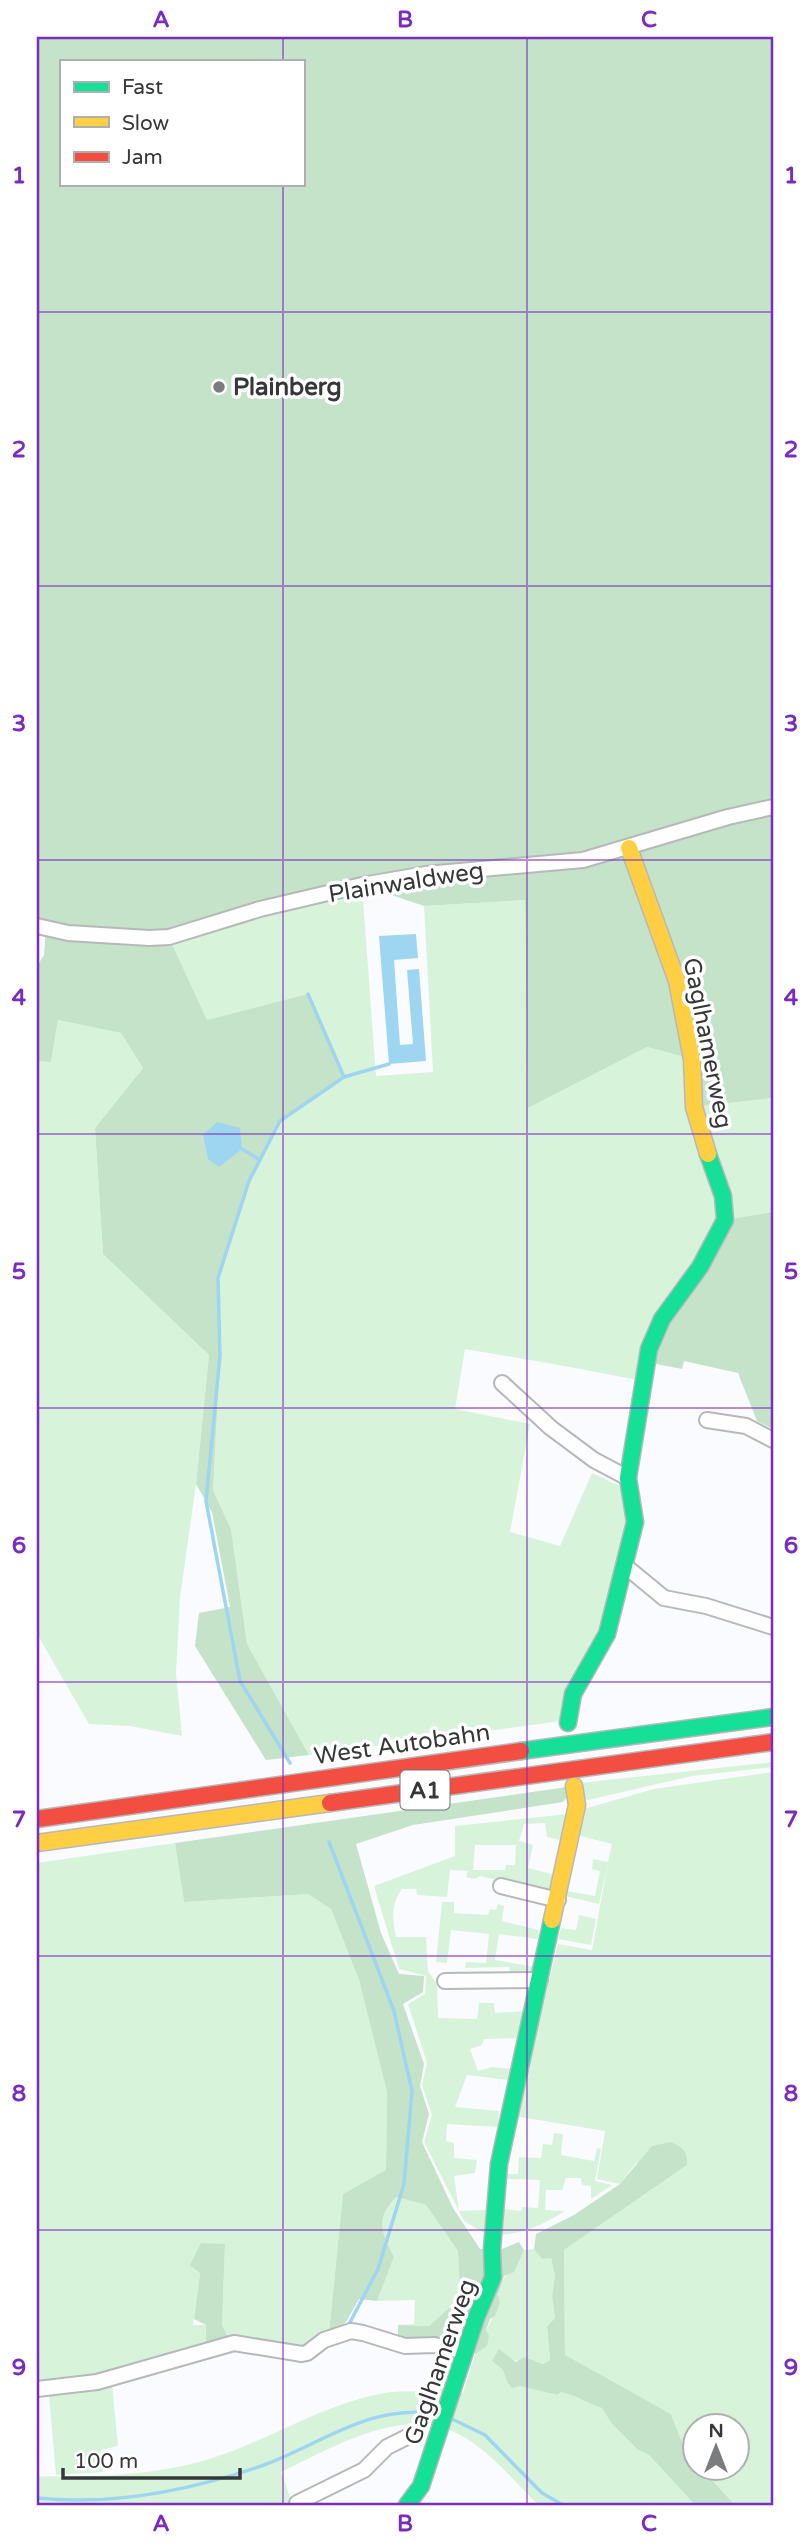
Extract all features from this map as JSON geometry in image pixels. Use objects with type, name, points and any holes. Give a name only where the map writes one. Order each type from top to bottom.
[{"type":"main road","name":"Gaglhamerweg","points":[[568,1723],[573,1694],[607,1634],[635,1522],[628,1478],[649,1349],[662,1319],[700,1267],[725,1220],[723,1196],[705,1149],[694,1107],[692,1059],[677,981],[629,848]]},
{"type":"main road","name":"West Autobahn","points":[[37,1819],[649,1732],[773,1717]]},
{"type":"main road","name":"West Autobahn","points":[[37,1843],[773,1742]]},
{"type":"main road","name":"Gaglhamerweg","points":[[407,2505],[421,2486],[476,2318],[494,2277],[492,2249],[497,2174],[577,1805],[574,1786]]},
{"type":"street","name":"Plainwaldweg","points":[[37,926],[68,933],[169,937],[260,909],[362,885],[426,874],[583,860],[728,817],[773,807]]},
{"type":"street","points":[[502,1383],[551,1428],[594,1460],[628,1478]]},
{"type":"street","points":[[707,1420],[746,1426],[773,1440]]},
{"type":"street","points":[[624,1565],[664,1598],[706,1606],[773,1627]]},
{"type":"street","points":[[501,1886],[558,1900]]},
{"type":"street","points":[[445,1981],[540,1980]]},
{"type":"street","points":[[37,2389],[97,2382],[234,2343],[307,2353],[324,2340],[351,2331],[404,2346],[434,2345],[465,2353]]},
{"type":"street","points":[[298,2505],[297,2503],[364,2470],[387,2447],[409,2436]]},
{"type":"green space","points":[[37,37],[773,37],[773,1098],[694,1107],[692,1059],[647,1047],[528,1108],[525,900],[424,906],[362,885],[169,937],[207,1020],[308,994],[344,1077],[280,1121],[249,1181],[218,1278],[220,1356],[213,1490],[231,1529],[247,1644],[309,1755],[266,1760],[195,1646],[199,1613],[230,1607],[212,1512],[196,1484],[209,1355],[103,1254],[95,1128],[143,1068],[121,1033],[58,1020],[51,1062],[37,1061],[37,966],[44,955],[46,928],[37,926]]},
{"type":"green space","points":[[362,885],[376,1076],[433,1072],[424,906],[525,900],[528,1108],[647,1047],[692,1059],[694,1107],[773,1098],[773,1212],[725,1220],[643,1381],[465,1349],[455,1409],[530,1424],[510,1532],[560,1546],[592,1473],[624,1488],[629,1521],[610,1601],[561,1721],[309,1755],[247,1644],[231,1529],[213,1490],[220,1356],[218,1278],[249,1181],[280,1121],[344,1077],[207,1020],[169,937]]},
{"type":"green space","points":[[58,1020],[121,1033],[143,1068],[95,1128],[103,1254],[209,1355],[196,1484],[180,1598],[176,1673],[182,1736],[130,1726],[89,1724],[37,1634],[37,1061],[51,1062]]},
{"type":"green space","points":[[773,1212],[773,1429],[757,1421],[738,1373],[684,1361],[682,1369],[646,1362],[725,1220]]},
{"type":"green space","points":[[773,1762],[773,1767],[692,1776],[588,1800],[580,1796],[580,1783]]},
{"type":"green space","points":[[773,1772],[773,2505],[735,2505],[714,2482],[750,2482],[750,2412],[680,2412],[680,2437],[671,2414],[565,2356],[564,2250],[687,2165],[636,2163],[620,2184],[597,2179],[605,2131],[514,2116],[558,1944],[592,1950],[608,1863],[599,1904],[565,1896],[567,1891],[595,1896],[600,1871],[592,1869],[593,1859],[608,1862],[612,1844],[577,1835],[584,1809],[654,1789]]},
{"type":"green space","points":[[567,1787],[568,1796],[563,1802],[413,1825],[356,1844],[381,1933],[399,1974],[424,1976],[423,1992],[403,2004],[424,2064],[420,2086],[429,2114],[422,2142],[453,2208],[480,2249],[497,2251],[519,2242],[524,2250],[514,2272],[504,2276],[498,2294],[500,2302],[486,2330],[489,2336],[487,2346],[475,2354],[468,2324],[459,2324],[443,2342],[398,2338],[398,2325],[429,2326],[460,2298],[458,2251],[426,2205],[396,2197],[385,2213],[382,2226],[394,2257],[377,2301],[359,2299],[346,2322],[329,2333],[343,2194],[386,2170],[387,2092],[359,1980],[331,1909],[308,1894],[184,1902],[175,1843]]},
{"type":"green space","points":[[568,1814],[566,1841],[547,1837],[545,1823],[524,1824],[519,1841],[533,1845],[528,1868],[559,1876],[553,1894],[480,1876],[475,1879],[466,1877],[468,1871],[450,1870],[447,1897],[417,1895],[416,1889],[402,1889],[394,1906],[396,1937],[426,1937],[428,1971],[437,1984],[438,2018],[477,2019],[479,2003],[494,2003],[495,2013],[527,2011],[520,2038],[484,2039],[482,2045],[470,2049],[478,2071],[492,2067],[514,2069],[508,2080],[467,2075],[455,2107],[499,2111],[498,2127],[447,2124],[446,2141],[454,2143],[454,2158],[477,2160],[475,2173],[454,2176],[459,2211],[486,2210],[484,2233],[464,2221],[424,2142],[432,2115],[422,2085],[427,2063],[408,2004],[425,1994],[426,1976],[399,1969],[374,1886],[455,1856],[455,1826]],"holes":[[[475,1845],[516,1845],[515,1865],[506,1865],[505,1870],[473,1870]]]},
{"type":"green space","points":[[175,1843],[184,1902],[308,1894],[331,1909],[359,1980],[387,2092],[386,2171],[343,2194],[329,2333],[301,2352],[230,2339],[222,2325],[225,2245],[200,2273],[193,2325],[206,2325],[204,2350],[111,2373],[118,2446],[101,2450],[103,2472],[56,2475],[48,2385],[37,2385],[37,1863]]},
{"type":"green space","points":[[442,1902],[454,1902],[454,1913],[488,1915],[490,1909],[496,1910],[498,1904],[504,1906],[502,1921],[539,1930],[538,1939],[499,1934],[495,1960],[536,1967],[536,1974],[510,1975],[509,1967],[465,1968],[466,1962],[486,1963],[489,1934],[451,1930],[447,1963],[436,1962]]},
{"type":"green space","points":[[579,1915],[596,1919],[591,1945],[558,1939],[561,1928],[576,1930]]},
{"type":"green space","points":[[554,2133],[563,2134],[561,2155],[594,2161],[597,2148],[601,2149],[595,2181],[612,2185],[591,2199],[591,2186],[582,2185],[581,2178],[566,2178],[562,2190],[546,2190],[545,2210],[565,2211],[524,2231],[497,2234],[503,2209],[521,2211],[522,2207],[538,2208],[540,2180],[505,2179],[504,2174],[518,2174],[519,2157],[541,2158],[543,2144],[552,2145]]},
{"type":"green space","points":[[671,2142],[684,2150],[687,2165],[564,2250],[565,2355],[671,2414],[680,2437],[680,2482],[714,2482],[735,2505],[695,2505],[649,2455],[638,2450],[612,2424],[602,2408],[561,2392],[557,2395],[520,2386],[512,2388],[503,2370],[492,2361],[499,2349],[516,2362],[524,2357],[543,2364],[550,2360],[547,2326],[555,2318],[552,2296],[555,2276],[551,2258],[542,2259],[534,2249],[536,2234],[574,2215],[620,2184],[652,2146]]},
{"type":"green space","points":[[396,2197],[426,2205],[458,2251],[460,2298],[429,2326],[398,2325],[414,2324],[415,2300],[377,2301],[394,2257],[382,2226],[385,2213]]},
{"type":"green space","points":[[201,2243],[225,2244],[222,2325],[229,2338],[205,2348],[206,2325],[194,2319],[200,2273],[190,2265]]},
{"type":"green space","points":[[534,2249],[542,2258],[551,2258],[555,2276],[552,2296],[555,2318],[547,2326],[550,2360],[543,2364],[526,2360],[492,2361],[503,2370],[507,2382],[556,2395],[566,2393],[603,2408],[612,2424],[638,2450],[649,2455],[695,2505],[538,2505],[476,2445],[452,2431],[428,2425],[403,2425],[353,2438],[281,2472],[293,2505],[37,2505],[37,2476],[122,2474],[187,2465],[229,2452],[320,2413],[367,2397],[391,2392],[443,2389],[463,2393],[475,2354],[500,2302],[500,2287],[524,2250]]},
{"type":"water","points":[[416,934],[418,958],[394,960],[400,1045],[413,1044],[407,970],[419,969],[426,1061],[389,1064],[379,936]]},
{"type":"water","points":[[217,1122],[240,1128],[242,1149],[219,1167],[208,1159],[203,1135]]},
{"type":"waterway","points":[[308,994],[344,1077]]},
{"type":"waterway","points":[[290,1763],[240,1681],[206,1501],[220,1356],[218,1278],[249,1181],[280,1121],[344,1077],[389,1064]]},
{"type":"waterway","points":[[242,1149],[260,1160]]},
{"type":"waterway","points":[[329,1842],[394,2011],[412,2091],[404,2184],[378,2269],[347,2328]]},
{"type":"waterway","points":[[37,2498],[94,2500],[181,2489],[264,2465],[368,2420],[412,2412],[436,2414]]},
{"type":"waterway","points":[[450,2418],[485,2435],[542,2493],[563,2505]]},
{"type":"traffic: fast","points":[[568,1723],[573,1694],[607,1634],[635,1522],[628,1478],[649,1349],[662,1319],[700,1267],[725,1220],[723,1196],[708,1154]]},
{"type":"traffic: fast","points":[[521,1751],[773,1717]]},
{"type":"traffic: fast","points":[[407,2505],[421,2486],[476,2318],[493,2277],[492,2249],[499,2164],[552,1920]]},
{"type":"traffic: slow","points":[[629,848],[677,981],[692,1059],[694,1107],[708,1154]]},
{"type":"traffic: slow","points":[[552,1920],[577,1805],[574,1786]]},
{"type":"traffic: slow","points":[[37,1843],[330,1803]]},
{"type":"traffic: jam","points":[[330,1803],[773,1742]]},
{"type":"traffic: jam","points":[[37,1819],[521,1751]]},
{"type":"place","name":"Plainberg","points":[[219,387]]}]
